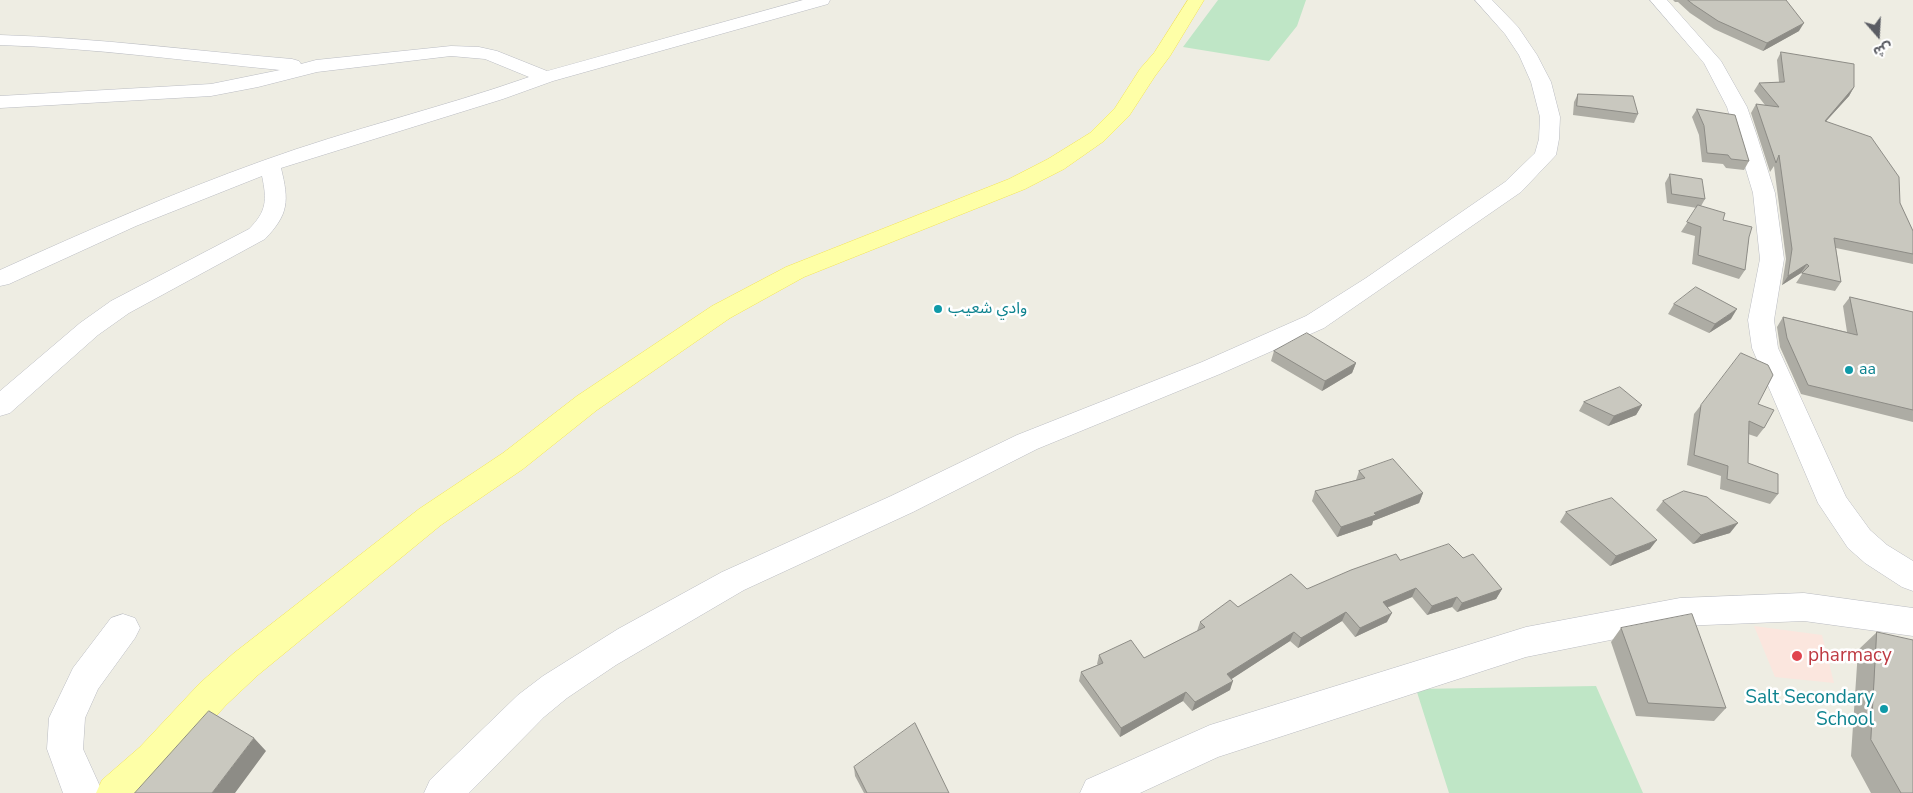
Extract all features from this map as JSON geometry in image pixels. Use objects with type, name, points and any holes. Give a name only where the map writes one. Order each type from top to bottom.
[{"type":"main road","points":[[115,793],[154,760],[213,694],[246,664],[430,517],[513,460],[587,403],[721,312],[795,272],[1016,184],[1056,164],[1096,137],[1122,112],[1147,73],[1161,56],[1196,0]]},
{"type":"street","points":[[0,279],[128,221],[270,165],[546,78],[822,0]]},
{"type":"street","points":[[443,793],[531,706],[555,687],[617,646],[733,581],[902,504],[1027,442],[1211,368],[1315,322],[1376,283],[1513,187],[1545,155],[1549,139],[1550,118],[1541,82],[1528,55],[1512,32],[1483,0]]},
{"type":"street","points":[[1658,1],[1712,61],[1737,107],[1764,193],[1772,259],[1761,320],[1765,348],[1833,503],[1859,539],[1876,554],[1913,578]]},
{"type":"street","points":[[0,40],[65,42],[213,59],[316,66]]},
{"type":"street","points":[[0,102],[211,90],[258,81],[316,66],[433,52],[466,52],[496,57],[546,78]]},
{"type":"street","points":[[0,406],[89,329],[120,306],[258,234],[269,223],[276,205],[277,195],[270,165]]},
{"type":"street","points":[[1099,793],[1210,742],[1526,642],[1680,612],[1804,607],[1913,622]]},
{"type":"street","points":[[84,793],[77,782],[64,749],[67,718],[85,679],[123,628]]},
{"type":"shaded area","name":"pharmacy","points":[[1754,626],[1822,635],[1834,683],[1775,677]]},
{"type":"green space","points":[[1218,0],[1306,0],[1297,26],[1269,61],[1183,47]]},
{"type":"green space","points":[[1596,686],[1643,793],[1449,793],[1416,689]]},
{"type":"building","points":[[1688,0],[1786,0],[1804,23],[1767,43],[1718,21]]},
{"type":"building","points":[[1781,52],[1854,64],[1854,87],[1825,121],[1871,137],[1899,177],[1900,203],[1913,231],[1913,254],[1834,238],[1841,282],[1802,273],[1809,266],[1807,264],[1788,276],[1792,249],[1779,155],[1776,163],[1756,104],[1779,107],[1759,83],[1784,82]]},
{"type":"building","points":[[1578,94],[1633,96],[1638,114],[1577,106]]},
{"type":"building","points":[[1697,109],[1735,115],[1749,161],[1731,159],[1728,155],[1707,153],[1704,126]]},
{"type":"building","points":[[1670,174],[1702,179],[1705,199],[1672,194]]},
{"type":"building","points":[[1698,205],[1725,213],[1723,220],[1752,227],[1745,270],[1698,255],[1701,227],[1687,222]]},
{"type":"building","points":[[1696,287],[1737,309],[1715,324],[1674,304]]},
{"type":"building","name":"aa","points":[[1850,297],[1913,312],[1913,410],[1808,385],[1787,338],[1783,317],[1857,335]]},
{"type":"building","points":[[1307,333],[1356,363],[1325,381],[1274,351]]},
{"type":"building","points":[[1741,353],[1768,365],[1773,375],[1758,404],[1774,410],[1764,428],[1749,421],[1748,463],[1778,474],[1778,494],[1727,479],[1728,466],[1694,455],[1701,405]]},
{"type":"building","points":[[1620,387],[1642,405],[1614,416],[1584,402]]},
{"type":"building","points":[[1393,459],[1423,493],[1374,513],[1376,515],[1341,527],[1315,491],[1365,478],[1359,471]]},
{"type":"building","points":[[1684,491],[1707,497],[1738,523],[1701,535],[1663,501]]},
{"type":"building","points":[[1612,498],[1657,540],[1616,556],[1566,512]]},
{"type":"building","points":[[1449,544],[1463,558],[1473,554],[1502,589],[1462,603],[1457,597],[1432,606],[1416,588],[1383,602],[1392,613],[1360,628],[1346,612],[1301,638],[1294,632],[1227,674],[1233,681],[1195,702],[1186,692],[1121,728],[1081,672],[1103,663],[1099,655],[1131,640],[1144,658],[1205,627],[1200,622],[1230,600],[1238,607],[1291,574],[1307,589],[1351,570],[1396,554],[1400,560]]},
{"type":"building","points":[[1692,614],[1726,708],[1648,703],[1621,628]]},
{"type":"building","name":"Salt Secondary School","points":[[1877,632],[1913,640],[1913,793],[1901,793],[1871,740]]},
{"type":"building","points":[[209,711],[254,738],[212,793],[135,793]]},
{"type":"building","points":[[915,723],[949,793],[867,793],[854,767]]},
{"type":"place","name":"وادي شعيب","points":[[938,309]]},
{"type":"place","name":"aa","points":[[1849,370]]},
{"type":"place","name":"pharmacy","points":[[1797,656]]},
{"type":"place","name":"Salt Secondary School","points":[[1884,709]]}]
